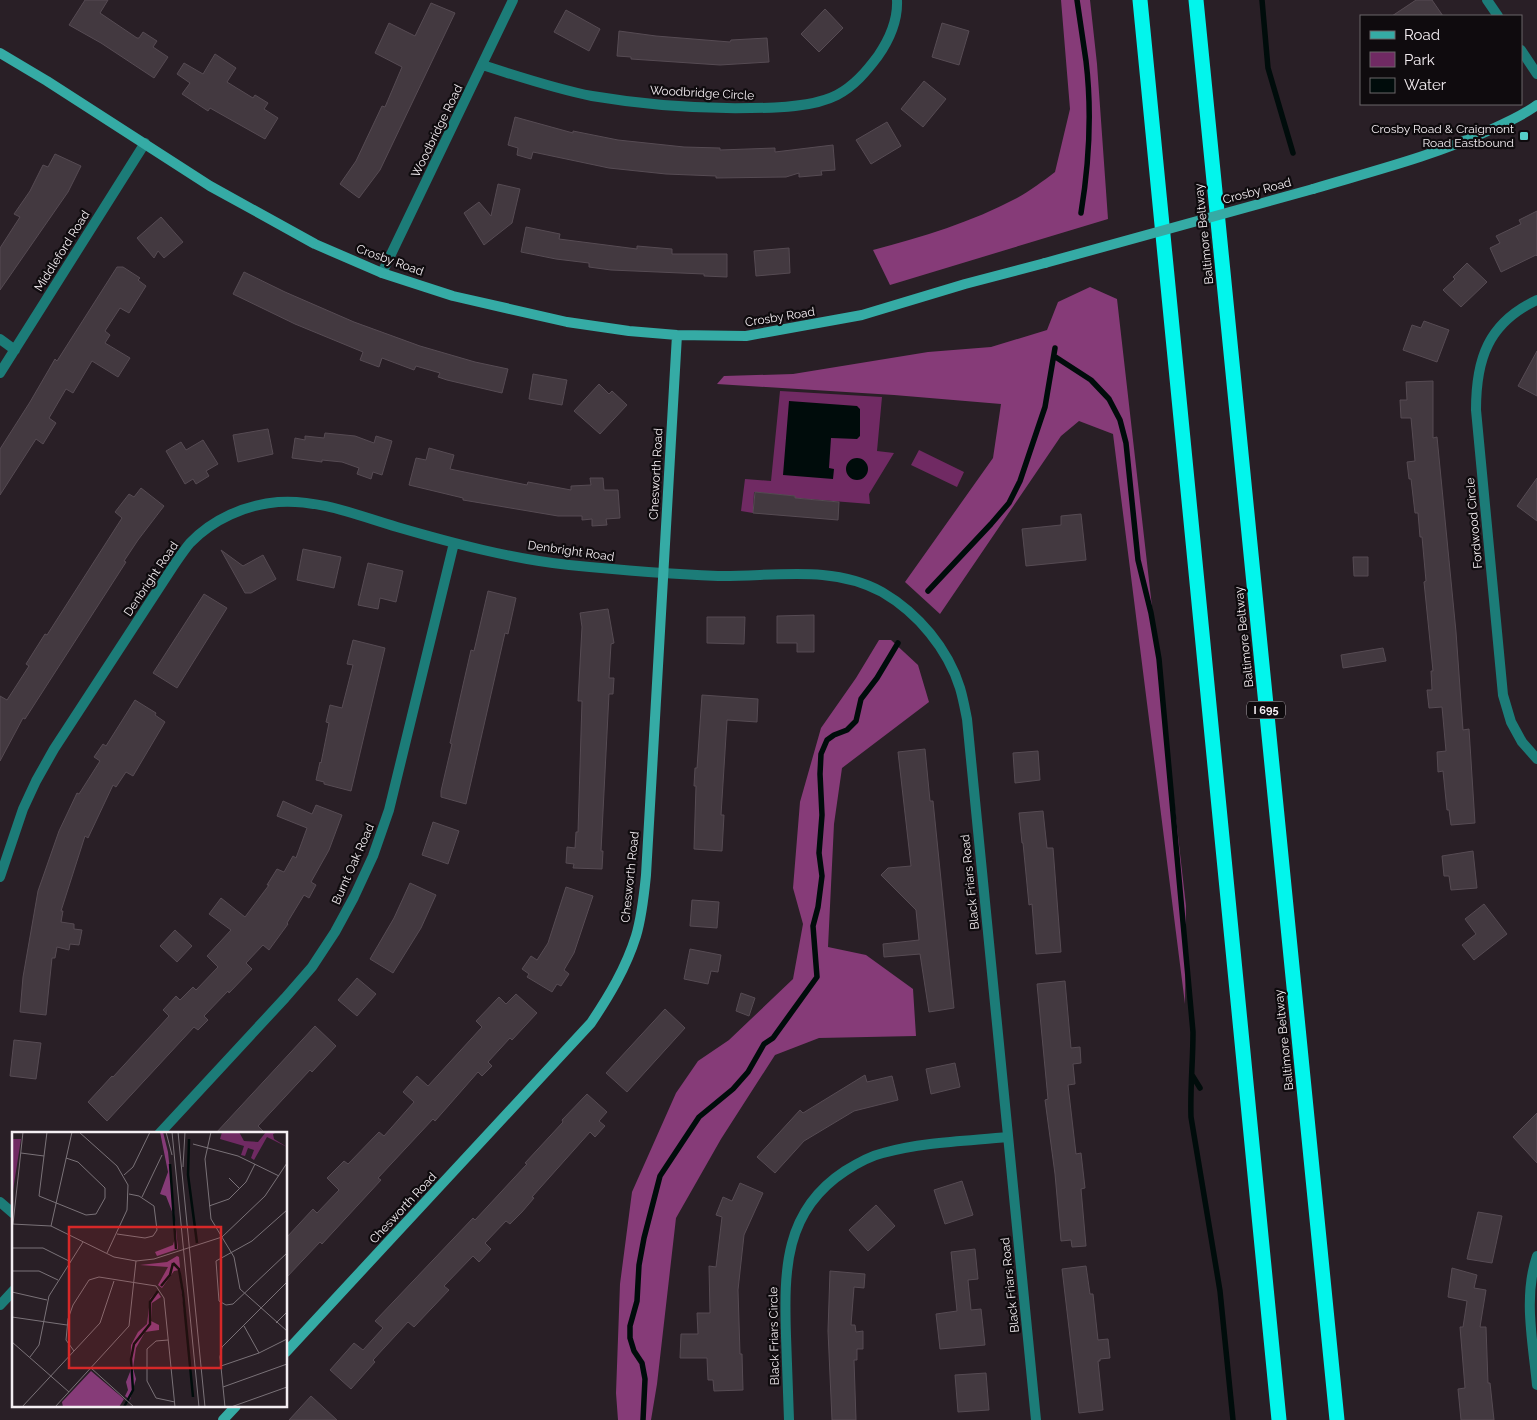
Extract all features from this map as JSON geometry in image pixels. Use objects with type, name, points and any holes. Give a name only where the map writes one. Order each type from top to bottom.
[{"type":"highway","points":[[1140,0],[1279,1420]]},
{"type":"highway","name":"Baltimore Beltway","points":[[1196,0],[1337,1420]]},
{"type":"main road","name":"Crosby Road","points":[[0,53],[47,80],[210,186],[315,244],[382,273],[453,296],[567,322],[629,331],[677,335],[746,336],[862,316],[965,284],[1312,189],[1434,153],[1524,115],[1537,106]]},
{"type":"main road","name":"Chesworth Road","points":[[288,1350],[591,1023],[624,967],[636,937],[646,875],[677,335]]},
{"type":"main road","points":[[223,1420],[234,1408]]},
{"type":"street","name":"Woodbridge Road","points":[[382,273],[513,0]]},
{"type":"street","name":"Woodbridge Circle","points":[[482,65],[541,83],[591,95],[651,104],[712,108],[771,108],[809,104],[835,96],[854,84],[870,67],[886,45],[894,26],[897,0]]},
{"type":"street","points":[[1487,0],[1497,15]]},
{"type":"street","points":[[1522,52],[1537,74]]},
{"type":"street","name":"Middleford Road","points":[[0,373],[145,143]]},
{"type":"street","name":"Fordwood Circle","points":[[1537,300],[1508,318],[1492,338],[1480,363],[1476,385],[1476,410],[1503,695],[1511,722],[1522,742],[1537,759]]},
{"type":"street","points":[[0,340],[15,350]]},
{"type":"street","name":"Denbright Road","points":[[0,877],[23,809],[54,749],[190,543],[207,528],[227,515],[253,506],[279,502],[307,502],[454,543],[563,564],[663,574]]},
{"type":"street","name":"Burnt Oak Road","points":[[161,1132],[312,967],[335,932],[354,897],[373,856],[389,810],[454,543]]},
{"type":"street","name":"Black Friars Road","points":[[663,574],[732,576],[801,574],[834,576],[858,582],[882,592],[921,623],[940,646],[951,664],[961,689],[966,719],[1036,1420]]},
{"type":"street","name":"Black Friars Circle","points":[[789,1420],[785,1287],[788,1258],[795,1231],[809,1205],[828,1182],[853,1166],[881,1153],[912,1147],[1008,1136]]},
{"type":"street","points":[[0,1202],[12,1212]]},
{"type":"street","points":[[1537,1256],[1531,1273],[1530,1312],[1537,1385]]},
{"type":"street","points":[[0,1305],[12,1292]]},
{"type":"green space","points":[[780,391],[882,397],[877,451],[894,453],[869,494],[870,504],[795,498],[794,496],[754,492],[753,513],[741,511],[745,479],[771,481]]},
{"type":"green space","points":[[919,450],[964,472],[957,487],[911,465]]},
{"type":"shaded area","points":[[1061,0],[1090,0],[1097,64],[1108,219],[890,285],[873,250],[965,222],[1000,207],[1022,195],[1055,172],[1070,109]]},
{"type":"shaded area","points":[[1090,287],[1117,299],[1186,906],[1185,1004],[1113,434],[1079,421],[1061,436],[940,614],[905,582],[993,458],[1001,404],[717,384],[724,376],[793,374],[928,352],[991,347],[1047,330],[1058,302]]},
{"type":"shaded area","points":[[879,640],[891,640],[918,665],[929,702],[842,768],[834,824],[828,947],[866,955],[913,989],[916,1036],[819,1038],[775,1055],[721,1139],[676,1218],[657,1384],[651,1420],[618,1420],[616,1393],[620,1284],[632,1192],[676,1093],[698,1061],[729,1040],[793,979],[803,924],[793,888],[800,802],[821,728],[856,678]]},
{"type":"water","points":[[789,401],[857,406],[860,409],[860,436],[857,439],[831,438],[829,468],[834,469],[833,479],[783,475]]},
{"type":"water","points":[[857,458],[865,461],[868,469],[865,477],[857,480],[849,477],[846,469],[849,461]]},
{"type":"building","points":[[85,0],[108,0],[100,13],[137,38],[143,32],[157,41],[153,47],[168,57],[154,78],[101,43],[69,25]]},
{"type":"building","points":[[1416,0],[1432,0],[1442,15],[1394,15]]},
{"type":"building","points":[[431,3],[455,13],[380,170],[359,198],[340,184],[356,161],[382,106],[385,107],[402,67],[375,53],[389,23],[415,36]]},
{"type":"building","points":[[825,9],[843,28],[819,52],[801,34]]},
{"type":"building","points":[[566,10],[600,29],[589,51],[554,32]]},
{"type":"building","points":[[942,23],[969,31],[959,65],[932,57]]},
{"type":"building","points":[[619,31],[730,42],[731,40],[767,38],[769,62],[720,65],[631,59],[631,57],[617,56]]},
{"type":"building","points":[[215,54],[236,68],[227,82],[253,98],[255,95],[268,103],[264,109],[278,118],[265,139],[210,108],[208,111],[182,94],[190,83],[177,74],[184,63],[203,74]]},
{"type":"building","points":[[924,81],[946,99],[923,127],[901,109]]},
{"type":"building","points":[[515,117],[573,133],[573,131],[618,140],[684,147],[720,148],[720,150],[775,148],[775,152],[833,145],[835,170],[821,171],[822,175],[799,177],[799,173],[786,177],[716,178],[716,176],[666,174],[609,168],[533,152],[531,159],[517,155],[518,148],[508,145]]},
{"type":"building","points":[[887,122],[901,146],[871,164],[856,140]]},
{"type":"building","points":[[55,154],[81,166],[68,192],[0,290],[0,248],[20,217],[14,214],[30,191],[43,165],[48,167]]},
{"type":"building","points":[[498,184],[520,189],[512,223],[484,245],[464,213],[479,202],[491,216]]},
{"type":"building","points":[[1537,211],[1537,256],[1501,272],[1490,248],[1500,243],[1496,236],[1521,224],[1519,220]]},
{"type":"building","points":[[161,217],[183,242],[164,258],[158,251],[154,258],[137,238]]},
{"type":"building","points":[[526,227],[560,234],[559,239],[637,249],[637,246],[672,249],[672,254],[727,254],[727,277],[704,276],[704,274],[611,270],[589,267],[589,263],[521,252]]},
{"type":"building","points":[[789,248],[790,273],[756,276],[754,251]]},
{"type":"building","points":[[1467,263],[1487,282],[1461,307],[1443,290],[1455,279],[1453,277]]},
{"type":"building","points":[[117,267],[123,267],[140,278],[138,280],[146,286],[129,313],[120,308],[105,331],[110,335],[105,343],[130,358],[118,377],[92,361],[73,393],[66,389],[49,418],[56,423],[43,444],[36,439],[0,495],[0,449],[55,359],[57,361]]},
{"type":"building","points":[[244,272],[354,322],[420,346],[475,362],[508,369],[502,393],[447,380],[438,377],[440,373],[416,366],[414,370],[382,358],[379,367],[360,360],[363,352],[295,324],[233,294]]},
{"type":"building","points":[[1424,321],[1449,330],[1437,362],[1403,350],[1412,325],[1421,328]]},
{"type":"building","points":[[1537,351],[1537,396],[1518,386]]},
{"type":"building","points":[[533,374],[567,380],[562,405],[529,399]]},
{"type":"building","points":[[1433,381],[1433,438],[1437,437],[1456,632],[1463,730],[1469,729],[1475,823],[1451,825],[1449,810],[1447,810],[1443,771],[1438,772],[1437,752],[1446,751],[1442,707],[1429,708],[1427,690],[1432,690],[1431,671],[1433,671],[1424,582],[1426,581],[1422,537],[1420,537],[1418,513],[1415,513],[1407,462],[1415,461],[1411,418],[1401,418],[1400,400],[1407,400],[1406,382]]},
{"type":"building","points":[[599,384],[609,394],[612,391],[627,405],[600,434],[574,411]]},
{"type":"building","points":[[268,429],[273,454],[238,462],[233,435]]},
{"type":"building","points":[[325,433],[355,436],[374,443],[376,436],[392,441],[382,475],[373,472],[371,479],[357,474],[359,468],[342,462],[322,460],[322,462],[292,458],[295,438],[305,440],[305,436],[324,438]]},
{"type":"building","points":[[203,440],[218,464],[206,471],[209,476],[196,484],[193,479],[185,484],[166,451],[181,442],[186,450]]},
{"type":"building","points":[[429,448],[454,455],[450,469],[527,485],[528,482],[571,490],[571,486],[591,485],[590,478],[603,478],[604,490],[618,490],[620,518],[606,519],[607,525],[592,526],[592,519],[582,520],[582,516],[558,516],[463,500],[463,498],[409,485],[416,458],[426,460]]},
{"type":"building","points":[[1537,478],[1537,521],[1517,506]]},
{"type":"building","points":[[141,488],[164,506],[124,561],[126,562],[25,719],[23,718],[0,761],[0,696],[7,700],[29,666],[26,664],[45,634],[47,635],[122,518],[115,512],[129,494],[134,497]]},
{"type":"building","points":[[755,492],[839,502],[838,520],[753,513]]},
{"type":"building","points":[[1081,514],[1086,560],[1026,566],[1022,529],[1061,525],[1061,516]]},
{"type":"building","points":[[303,549],[341,557],[334,588],[297,580]]},
{"type":"building","points":[[221,550],[243,566],[263,555],[276,579],[251,593],[245,593]]},
{"type":"building","points":[[1353,557],[1368,557],[1368,576],[1354,576]]},
{"type":"building","points":[[368,563],[403,571],[396,602],[380,598],[378,609],[358,605]]},
{"type":"building","points":[[488,591],[516,598],[508,634],[505,633],[466,804],[441,797],[441,791],[471,650],[474,651]]},
{"type":"building","points":[[204,594],[227,608],[177,688],[153,673]]},
{"type":"building","points":[[608,609],[614,643],[611,644],[609,678],[614,678],[613,694],[609,694],[601,851],[603,851],[602,869],[573,868],[574,864],[566,863],[567,847],[575,848],[576,832],[578,832],[582,701],[578,701],[582,627],[580,613]]},
{"type":"building","points":[[814,615],[814,652],[797,652],[797,643],[777,643],[777,616]]},
{"type":"building","points":[[707,617],[745,617],[744,644],[707,643]]},
{"type":"building","points":[[353,640],[385,648],[351,791],[316,780],[329,723],[326,722],[330,705],[342,708],[353,665],[347,664]]},
{"type":"building","points":[[1383,648],[1386,661],[1343,668],[1341,655]]},
{"type":"building","points":[[702,695],[758,699],[757,722],[727,720],[721,815],[724,815],[722,851],[694,849],[696,786],[694,786]]},
{"type":"building","points":[[135,700],[156,713],[155,715],[165,722],[133,776],[126,772],[116,787],[113,785],[88,838],[85,836],[61,911],[63,911],[61,922],[74,924],[74,929],[82,930],[79,945],[70,944],[69,950],[57,947],[55,958],[52,958],[46,1015],[20,1012],[23,977],[38,891],[59,831],[77,793],[79,794],[100,761],[94,757],[103,744],[106,746]]},
{"type":"building","points":[[925,749],[930,801],[933,801],[954,1008],[929,1012],[920,954],[884,957],[883,944],[919,940],[916,910],[881,875],[888,868],[911,866],[898,752]]},
{"type":"building","points":[[1038,751],[1040,780],[1015,783],[1013,753]]},
{"type":"building","points":[[283,801],[312,814],[316,805],[342,815],[329,850],[311,882],[316,885],[309,898],[304,895],[288,924],[269,950],[263,945],[246,963],[252,969],[204,1016],[208,1020],[198,1030],[194,1027],[107,1121],[88,1102],[169,1016],[163,1010],[176,996],[180,1000],[193,987],[196,990],[218,967],[207,956],[231,930],[209,914],[221,898],[245,917],[269,885],[267,885],[277,869],[284,872],[293,856],[296,858],[307,828],[277,816]]},
{"type":"building","points":[[1043,811],[1047,848],[1053,848],[1061,952],[1036,954],[1032,904],[1029,905],[1019,813]]},
{"type":"building","points":[[433,822],[459,831],[448,864],[422,855]]},
{"type":"building","points":[[1473,851],[1477,888],[1451,890],[1449,876],[1444,876],[1442,856]]},
{"type":"building","points":[[410,883],[436,895],[421,928],[393,973],[370,959],[394,918]]},
{"type":"building","points":[[566,887],[593,896],[574,953],[564,970],[569,974],[561,986],[557,984],[552,992],[527,977],[529,974],[522,969],[531,956],[537,960],[548,943]]},
{"type":"building","points":[[692,900],[719,902],[717,928],[690,926]]},
{"type":"building","points":[[1484,904],[1507,934],[1474,960],[1462,945],[1476,934],[1465,919]]},
{"type":"building","points":[[175,930],[192,946],[177,962],[160,946]]},
{"type":"building","points":[[690,949],[721,955],[718,972],[711,971],[708,984],[684,979]]},
{"type":"building","points":[[357,978],[376,994],[357,1016],[338,1000]]},
{"type":"building","points":[[1065,981],[1071,1048],[1080,1047],[1081,1063],[1073,1064],[1075,1084],[1068,1085],[1076,1154],[1081,1153],[1085,1188],[1081,1189],[1086,1246],[1072,1247],[1071,1240],[1061,1241],[1055,1174],[1045,1100],[1048,1099],[1037,984]]},
{"type":"building","points":[[741,993],[755,998],[749,1016],[736,1011]]},
{"type":"building","points":[[516,994],[537,1013],[488,1062],[492,1066],[482,1076],[478,1072],[435,1121],[433,1119],[378,1178],[381,1180],[322,1244],[320,1242],[288,1276],[288,1236],[313,1209],[317,1213],[339,1190],[327,1178],[344,1161],[348,1164],[379,1132],[384,1136],[414,1102],[403,1092],[417,1076],[428,1086],[482,1027],[476,1021],[499,997],[506,1004]]},
{"type":"building","points":[[665,1009],[685,1028],[627,1092],[606,1073]]},
{"type":"building","points":[[315,1026],[336,1046],[312,1072],[310,1070],[258,1126],[264,1132],[217,1132]]},
{"type":"building","points":[[14,1040],[41,1043],[36,1079],[10,1076]]},
{"type":"building","points":[[955,1063],[960,1087],[931,1094],[926,1069]]},
{"type":"building","points":[[865,1075],[867,1082],[892,1076],[898,1100],[854,1111],[804,1141],[775,1173],[757,1157],[800,1110],[803,1113]]},
{"type":"building","points":[[587,1094],[607,1112],[599,1121],[605,1126],[595,1137],[590,1132],[532,1197],[534,1198],[522,1212],[510,1224],[506,1221],[485,1243],[491,1249],[479,1262],[473,1256],[444,1286],[449,1290],[414,1327],[408,1322],[373,1360],[375,1362],[351,1389],[330,1370],[354,1343],[363,1350],[383,1328],[375,1321],[473,1218],[475,1220],[527,1164],[525,1163]]},
{"type":"building","points":[[1537,1113],[1537,1163],[1513,1137]]},
{"type":"building","points":[[962,1181],[973,1215],[945,1224],[934,1190]]},
{"type":"building","points":[[740,1183],[763,1193],[744,1235],[738,1290],[743,1390],[714,1391],[713,1380],[708,1380],[707,1358],[680,1358],[681,1334],[698,1334],[697,1313],[710,1313],[709,1266],[716,1267],[722,1217],[716,1215],[723,1197],[732,1201]]},
{"type":"building","points":[[876,1205],[895,1226],[868,1251],[849,1230]]},
{"type":"building","points":[[1478,1212],[1502,1216],[1492,1263],[1467,1259]]},
{"type":"building","points":[[975,1249],[978,1279],[968,1280],[971,1310],[981,1309],[985,1345],[940,1349],[936,1314],[957,1311],[951,1252]]},
{"type":"building","points":[[1086,1266],[1090,1294],[1093,1294],[1098,1340],[1108,1339],[1110,1358],[1098,1361],[1103,1410],[1079,1413],[1062,1269]]},
{"type":"building","points":[[1452,1268],[1477,1275],[1474,1288],[1486,1290],[1480,1327],[1486,1327],[1488,1383],[1490,1383],[1494,1420],[1461,1420],[1458,1389],[1465,1388],[1460,1327],[1463,1327],[1467,1301],[1448,1297]]},
{"type":"building","points":[[830,1271],[865,1274],[864,1288],[854,1287],[851,1325],[855,1325],[856,1332],[863,1331],[863,1349],[857,1349],[857,1360],[854,1360],[856,1420],[832,1420],[828,1331]]},
{"type":"building","points":[[986,1373],[989,1410],[958,1412],[955,1375]]},
{"type":"building","points":[[311,1396],[337,1420],[289,1420]]},
{"type":"waterway","points":[[1077,0],[1086,61],[1089,99],[1088,157],[1081,213]]},
{"type":"waterway","points":[[1262,0],[1268,68],[1293,153]]},
{"type":"waterway","points":[[928,591],[1009,503],[1020,481],[1045,407],[1055,348]]},
{"type":"waterway","points":[[1054,356],[1091,380],[1109,399],[1120,420],[1126,443],[1138,560],[1151,613],[1159,659],[1193,1032],[1191,1117],[1220,1291],[1233,1420]]},
{"type":"waterway","points":[[643,1420],[645,1379],[642,1363],[634,1351],[630,1338],[630,1326],[637,1301],[639,1265],[644,1238],[660,1176],[699,1117],[733,1089],[748,1072],[764,1044],[773,1038],[817,977],[813,926],[818,907],[822,876],[819,853],[822,815],[821,754],[827,740],[847,730],[856,721],[861,699],[877,678],[898,643]]},
{"type":"waterway","points":[[1192,1075],[1200,1088]]},
{"type":"place","name":"Crosby Road & Craigmont Road Eastbound","points":[[1524,136]]}]
